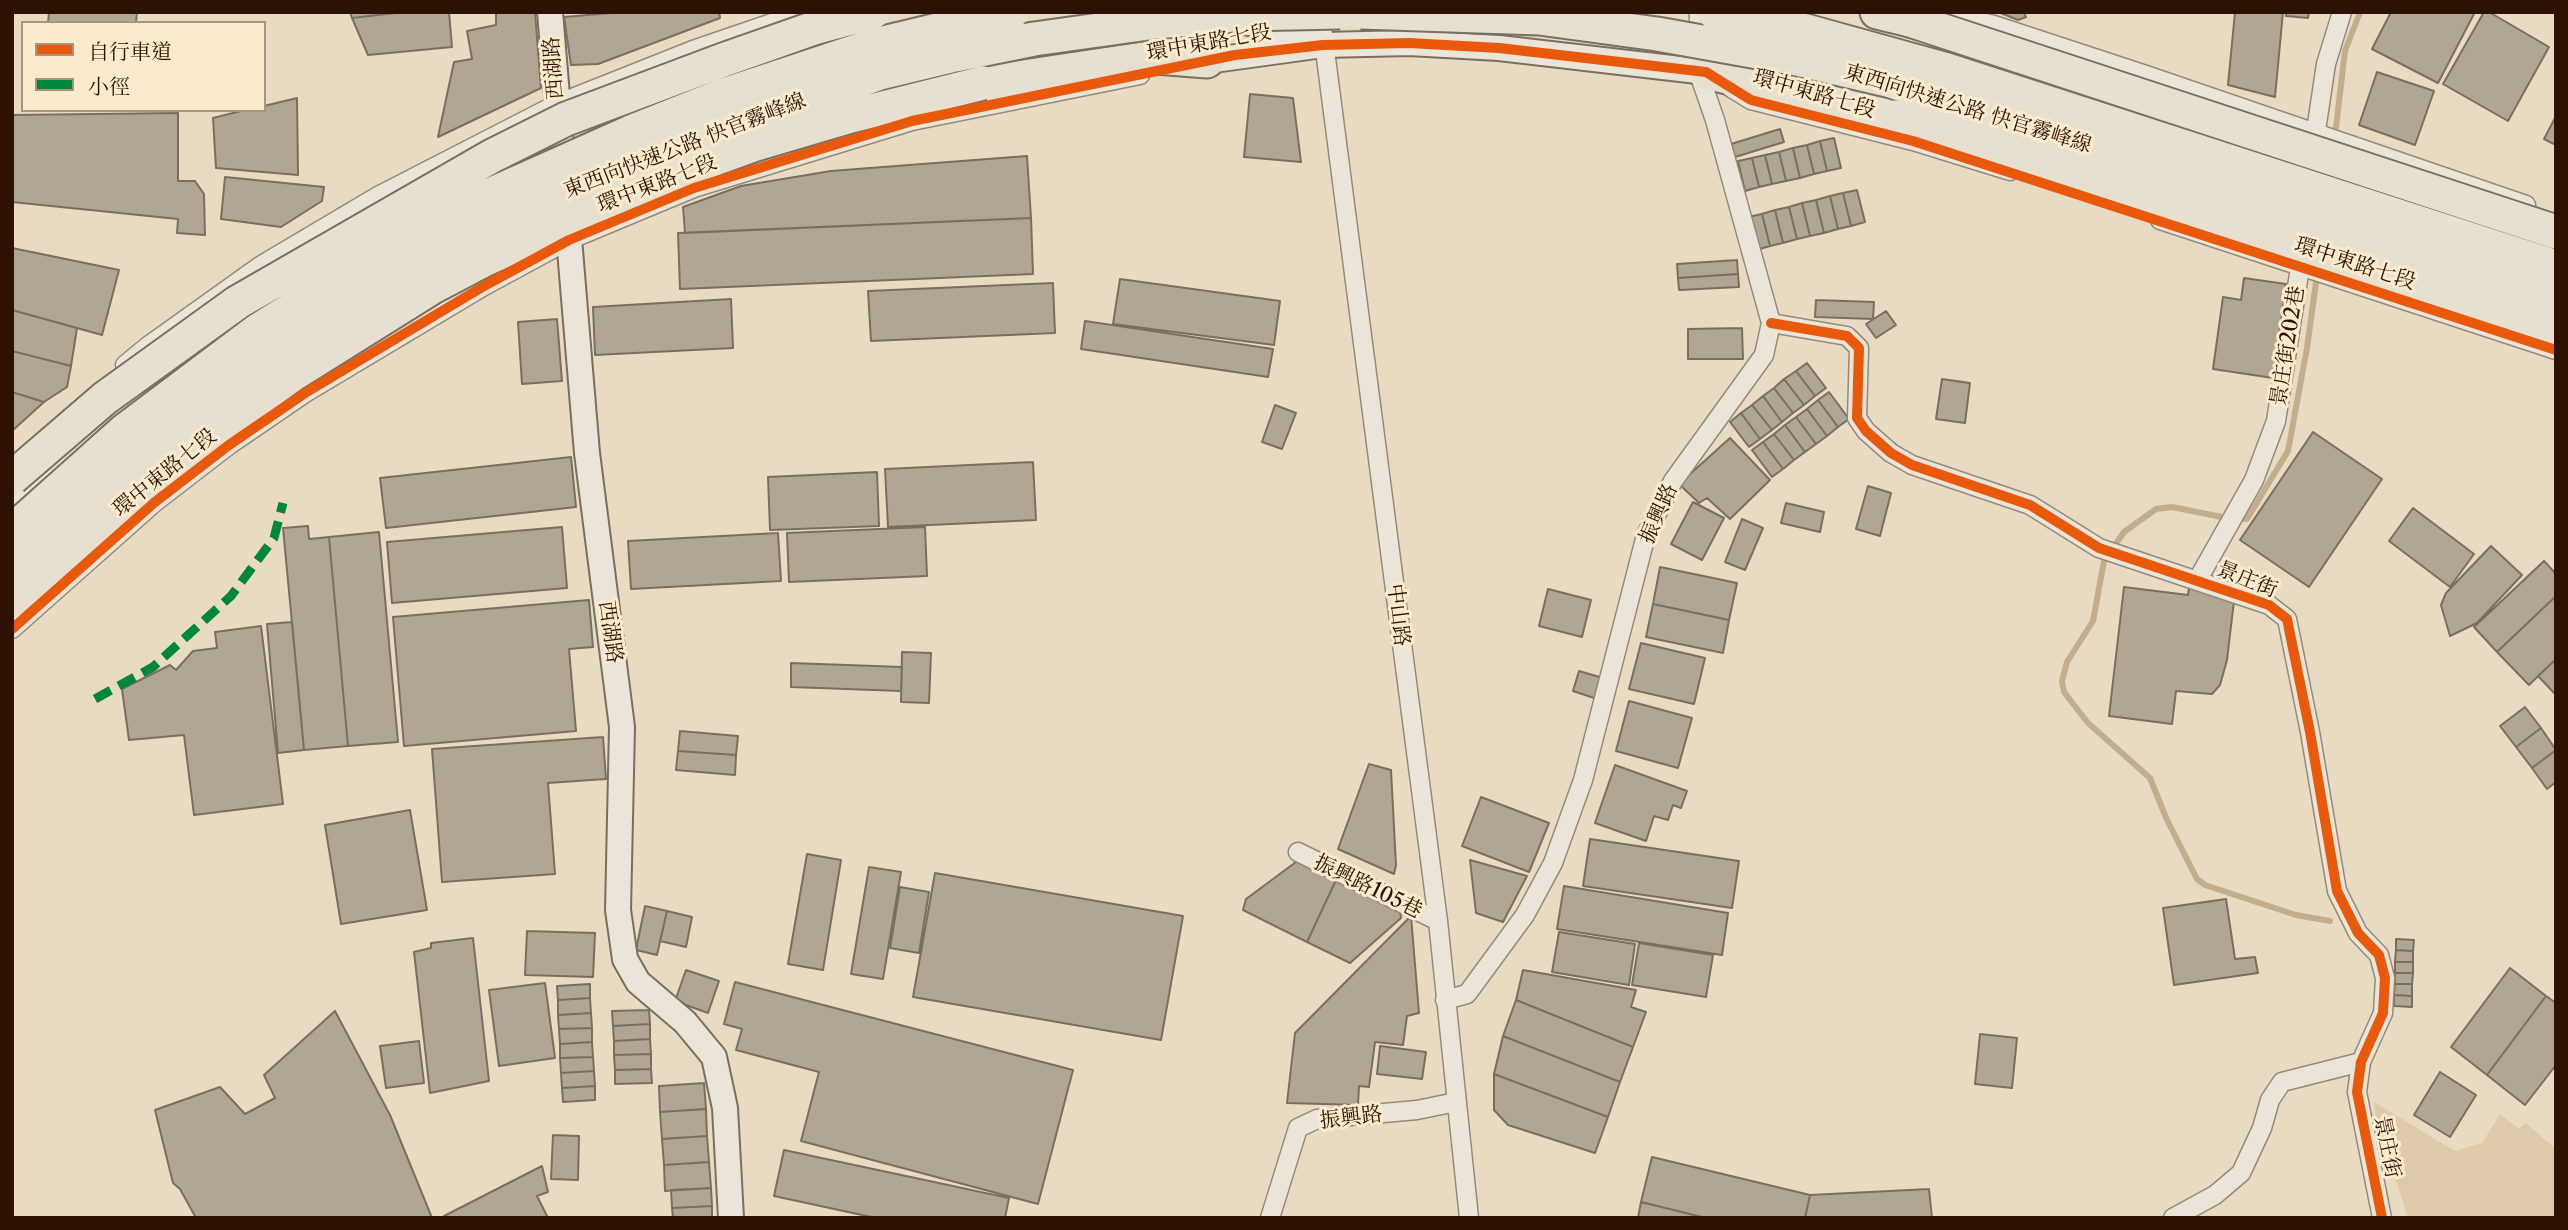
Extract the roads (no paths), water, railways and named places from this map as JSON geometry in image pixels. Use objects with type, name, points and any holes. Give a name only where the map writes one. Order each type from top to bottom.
[{"type":"highway","points":[[12,478],[106,398],[238,302],[492,156],[566,120],[723,60],[817,27],[873,12]]},
{"type":"highway","name":"東西向快速公路 快官霧峰線","points":[[12,531],[124,431],[257,331],[343,277],[474,202],[620,136],[721,96],[876,45],[1012,12]]},
{"type":"highway","name":"東西向快速公路 快官霧峰線","points":[[12,567],[155,444],[282,350],[372,290],[524,209],[646,157],[880,73],[981,50],[1034,39],[1156,22],[1244,14],[1340,12]]},
{"type":"highway","name":"東西向快速公路 快官霧峰線","points":[[1362,12],[1539,18],[1644,32],[1797,59],[1891,81],[2556,299]]},
{"type":"highway","name":"東西向快速公路 快官霧峰線","points":[[1713,12],[1806,31],[1947,70],[2556,267]]},
{"type":"highway","points":[[1877,12],[1925,16],[2556,232]]},
{"type":"highway","points":[[12,601],[152,479],[292,375],[431,288],[484,260],[668,176],[777,138],[983,83],[1156,57],[1207,61]]},
{"type":"highway","points":[[1702,71],[1895,117],[2556,330]]},
{"type":"street","name":"西湖路","points":[[550,12],[589,472],[622,727],[618,910],[625,959],[638,982],[685,1022],[714,1057],[724,1108],[731,1218]]},
{"type":"street","points":[[12,462],[148,346],[260,266],[378,196],[557,104],[693,50],[804,12]]},
{"type":"street","points":[[12,506],[110,418],[337,270],[471,194],[628,122],[718,87],[929,19],[962,12]]},
{"type":"street","name":"中山路","points":[[1320,12],[1438,921],[1469,1218]]},
{"type":"street","name":"振興路","points":[[1445,1000],[1467,994],[1525,915],[1553,863],[1583,780],[1646,535],[1673,481],[1764,355],[1771,323],[1702,71],[1699,12]]},
{"type":"street","points":[[1798,12],[1812,20],[1950,59],[2556,255]]},
{"type":"street","name":"景庄街202巷","points":[[2197,581],[2253,480],[2276,421],[2301,267],[2317,227],[2323,180],[2315,132],[2326,64],[2342,12]]},
{"type":"street","points":[[1925,16],[1994,25],[2556,215]]},
{"type":"street","name":"環中東路七段","points":[[12,578],[159,450],[285,356],[375,296],[453,251],[647,164],[881,80],[1092,38],[1255,22],[1324,45]]},
{"type":"street","name":"環中東路七段","points":[[12,629],[155,502],[229,445],[317,386],[484,286],[569,240],[694,188],[912,121],[1207,61],[1324,45],[1409,43],[1499,48],[1702,71],[1751,100],[1913,141],[2556,350]]},
{"type":"street","name":"環中東路七段","points":[[1702,71],[1731,59],[1794,68],[1886,89],[2556,306]]},
{"type":"street","name":"景庄街","points":[[1771,323],[1847,336],[1859,348],[1857,418],[1891,453],[1912,465],[2030,505],[2099,548],[2269,605],[2287,619],[2310,732],[2337,891],[2358,933],[2379,955],[2385,978],[2383,1013],[2361,1062],[2357,1092],[2382,1218]]},
{"type":"street","name":"振興路105巷","points":[[1298,852],[1438,921]]},
{"type":"street","points":[[2173,1218],[2215,1195],[2241,1173],[2262,1128],[2270,1100],[2281,1082],[2361,1062]]},
{"type":"street","name":"振興路","points":[[1270,1218],[1298,1128],[1317,1119],[1417,1110],[1456,1102]]},
{"type":"waterway","points":[[2335,136],[2345,51],[2360,12]]},
{"type":"waterway","points":[[2317,275],[2288,451],[2247,519],[2172,507],[2156,509],[2124,532],[2104,561],[2093,621],[2067,662],[2062,681],[2064,692],[2088,723],[2150,778],[2167,820],[2197,879],[2205,885],[2296,915],[2330,921]]}]
